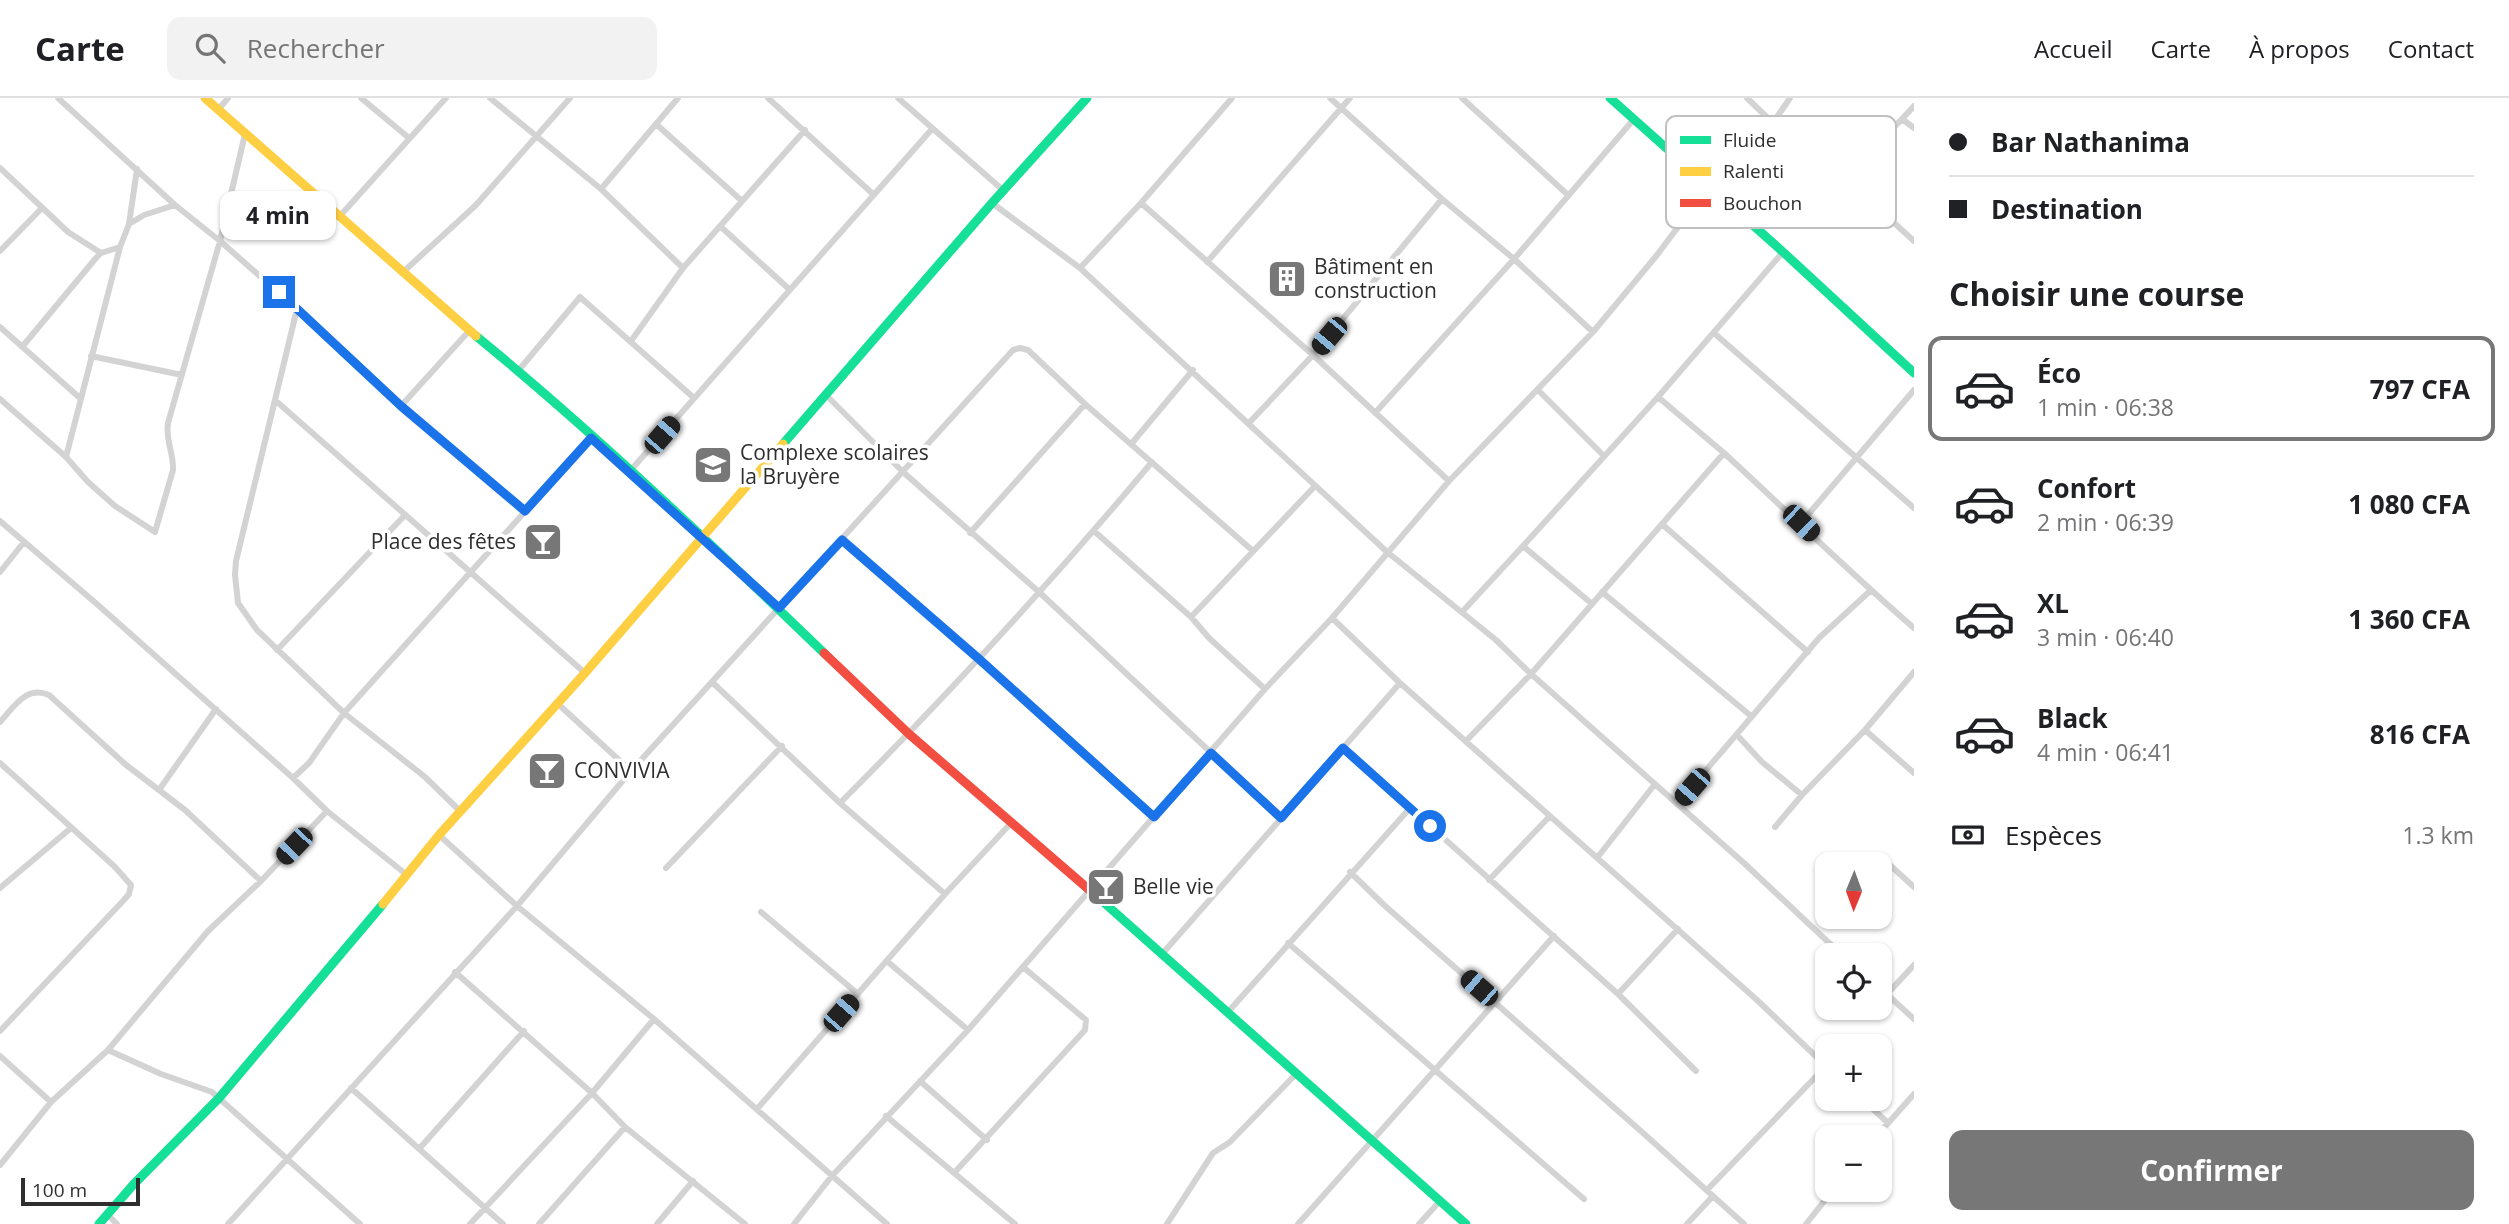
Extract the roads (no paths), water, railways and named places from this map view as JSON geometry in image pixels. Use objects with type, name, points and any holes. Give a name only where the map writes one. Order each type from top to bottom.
[{"type":"street","points":[[58,98],[175,205],[220,240],[298,309],[401,406],[525,511]]},
{"type":"street","points":[[205,98],[338,218],[518,371],[630,471],[779,608],[909,734],[1163,953],[1466,1224]]},
{"type":"street","points":[[218,110],[228,98]]},
{"type":"street","points":[[360,98],[409,138]]},
{"type":"street","points":[[338,218],[446,98]]},
{"type":"street","points":[[490,98],[538,135],[601,190],[683,268]]},
{"type":"street","points":[[402,273],[476,205],[570,98]]},
{"type":"street","points":[[601,190],[678,98]]},
{"type":"street","points":[[768,98],[874,195]]},
{"type":"street","points":[[898,98],[1004,191]]},
{"type":"street","points":[[99,1224],[133,1185],[219,1098],[439,835],[585,673],[992,203],[1087,98]]},
{"type":"street","points":[[1080,268],[1141,203],[1232,98]]},
{"type":"street","points":[[1330,98],[1593,332]]},
{"type":"street","points":[[1207,262],[1350,98]]},
{"type":"street","points":[[1462,98],[1568,195]]},
{"type":"street","points":[[1610,98],[1666,148]]},
{"type":"street","points":[[1747,98],[1766,116]]},
{"type":"street","points":[[1778,116],[1790,98]]},
{"type":"street","points":[[1896,125],[1914,106]]},
{"type":"street","points":[[1375,413],[1514,259],[1634,119]]},
{"type":"street","points":[[1902,119],[1914,128]]},
{"type":"street","points":[[656,124],[742,201]]},
{"type":"street","points":[[630,471],[932,129]]},
{"type":"street","points":[[631,341],[683,268],[805,130]]},
{"type":"street","points":[[0,400],[66,457],[88,482],[115,506],[155,531],[172,480],[173,460],[166,432],[220,240],[244,134]]},
{"type":"street","points":[[0,167],[78,240],[101,253]]},
{"type":"street","points":[[66,457],[120,247],[129,224],[137,169]]},
{"type":"street","points":[[1249,423],[1313,355],[1442,199]]},
{"type":"street","points":[[992,203],[1080,268],[1387,551],[1496,640],[1829,943]]},
{"type":"street","points":[[1141,203],[1313,355],[1449,481]]},
{"type":"street","points":[[129,224],[144,215],[175,205]]},
{"type":"street","points":[[0,251],[42,208]]},
{"type":"street","points":[[1896,225],[1914,242]]},
{"type":"street","points":[[720,226],[790,290]]},
{"type":"street","points":[[794,1224],[831,1177],[968,1030],[1265,689],[1332,618],[1449,481],[1593,332],[1677,228]]},
{"type":"street","points":[[1756,228],[1914,373]]},
{"type":"street","points":[[22,347],[101,253],[120,247]]},
{"type":"street","points":[[1462,612],[1658,397],[1783,252]]},
{"type":"street","points":[[518,371],[580,297],[694,398]]},
{"type":"street","points":[[298,309],[245,522],[235,575],[239,603],[257,630],[344,713],[425,777],[460,811]]},
{"type":"street","points":[[0,327],[81,399]]},
{"type":"street","points":[[401,406],[469,331]]},
{"type":"street","points":[[1714,333],[1914,508]]},
{"type":"street","points":[[228,1224],[517,906],[631,771],[1013,350],[1028,350],[1085,404],[1253,551]]},
{"type":"street","points":[[91,356],[182,375]]},
{"type":"street","points":[[1132,443],[1193,370]]},
{"type":"street","points":[[1538,390],[1604,456]]},
{"type":"street","points":[[1801,523],[1914,390]]},
{"type":"street","points":[[826,395],[903,472],[1039,592],[1281,818]]},
{"type":"street","points":[[1658,397],[1724,453],[1870,591],[1914,628]]},
{"type":"street","points":[[276,401],[585,673]]},
{"type":"street","points":[[970,533],[1085,404]]},
{"type":"street","points":[[293,778],[309,763],[344,713],[591,438]]},
{"type":"street","points":[[1466,741],[1531,674],[1724,453]]},
{"type":"street","points":[[840,803],[979,659],[1152,462]]},
{"type":"street","points":[[1191,617],[1315,486]]},
{"type":"street","points":[[278,650],[405,515]]},
{"type":"street","points":[[0,522],[216,709],[327,811],[407,875]]},
{"type":"street","points":[[1663,525],[1808,652]]},
{"type":"street","points":[[1094,531],[1191,617],[1209,638],[1265,689]]},
{"type":"street","points":[[842,540],[1154,817]]},
{"type":"street","points":[[0,572],[24,542]]},
{"type":"street","points":[[1523,546],[1591,603]]},
{"type":"street","points":[[1677,804],[1819,638],[1870,591]]},
{"type":"street","points":[[1602,592],[1752,716]]},
{"type":"street","points":[[1332,618],[1400,683],[1678,929],[1815,1055]]},
{"type":"street","points":[[1775,827],[1802,794],[1865,730],[1914,672]]},
{"type":"street","points":[[712,682],[840,803],[945,894]]},
{"type":"street","points":[[1163,953],[1400,683]]},
{"type":"street","points":[[0,722],[23,696],[37,691],[49,695],[125,764],[186,810],[261,881]]},
{"type":"street","points":[[557,703],[631,771]]},
{"type":"street","points":[[159,790],[216,709]]},
{"type":"street","points":[[1865,730],[1914,774]]},
{"type":"street","points":[[1737,735],[1762,762],[1802,794]]},
{"type":"street","points":[[666,868],[782,746]]},
{"type":"street","points":[[1343,748],[1618,994],[1696,1071]]},
{"type":"street","points":[[0,763],[130,882],[130,894],[0,1031]]},
{"type":"street","points":[[1597,858],[1655,784]]},
{"type":"street","points":[[1228,1012],[1350,872],[1410,808]]},
{"type":"street","points":[[0,1165],[51,1101],[108,1050],[208,932],[327,811]]},
{"type":"street","points":[[1489,880],[1549,817]]},
{"type":"street","points":[[757,1109],[945,894],[1012,822]]},
{"type":"street","points":[[0,885],[71,828]]},
{"type":"street","points":[[439,835],[517,906],[654,1019],[887,1224]]},
{"type":"street","points":[[1892,867],[1914,887]]},
{"type":"street","points":[[1350,872],[1744,1224]]},
{"type":"street","points":[[761,912],[858,994]]},
{"type":"street","points":[[1618,994],[1678,929]]},
{"type":"street","points":[[1298,1224],[1554,936]]},
{"type":"street","points":[[1288,943],[1584,1199]]},
{"type":"street","points":[[888,962],[968,1030]]},
{"type":"street","points":[[1892,989],[1914,965]]},
{"type":"street","points":[[955,1172],[1085,1030],[1086,1020],[1023,967]]},
{"type":"street","points":[[455,972],[524,1031],[625,1127],[745,1224]]},
{"type":"street","points":[[1892,998],[1914,1018]]},
{"type":"street","points":[[470,1224],[592,1093],[654,1019]]},
{"type":"street","points":[[419,1149],[524,1031]]},
{"type":"street","points":[[108,1050],[161,1074],[205,1089],[219,1098],[360,1224]]},
{"type":"street","points":[[0,1056],[51,1101]]},
{"type":"street","points":[[1167,1224],[1213,1153],[1230,1142],[1255,1119],[1296,1074]]},
{"type":"street","points":[[1707,1190],[1815,1077]]},
{"type":"street","points":[[920,1081],[987,1140]]},
{"type":"street","points":[[351,1088],[503,1224]]},
{"type":"street","points":[[1885,1125],[1914,1094]]},
{"type":"street","points":[[1875,1111],[1887,1122]]},
{"type":"street","points":[[886,1116],[1015,1224]]},
{"type":"street","points":[[539,1224],[625,1127]]},
{"type":"street","points":[[657,1224],[693,1181]]},
{"type":"street","points":[[1687,1224],[1713,1196]]},
{"type":"street","points":[[1419,1224],[1440,1201]]},
{"type":"street","points":[[1805,1224],[1823,1202]]},
{"type":"street","points":[[108,1215],[117,1224]]},
{"type":"place","name":"Bâtiment en construction","points":[[1287,279]]},
{"type":"place","name":"Complexe scolaires la Bruyère","points":[[713,465]]},
{"type":"place","name":"Place des fêtes","points":[[543,542]]},
{"type":"place","name":"CONVIVIA","points":[[547,771]]},
{"type":"place","name":"Belle vie","points":[[1106,887]]}]
